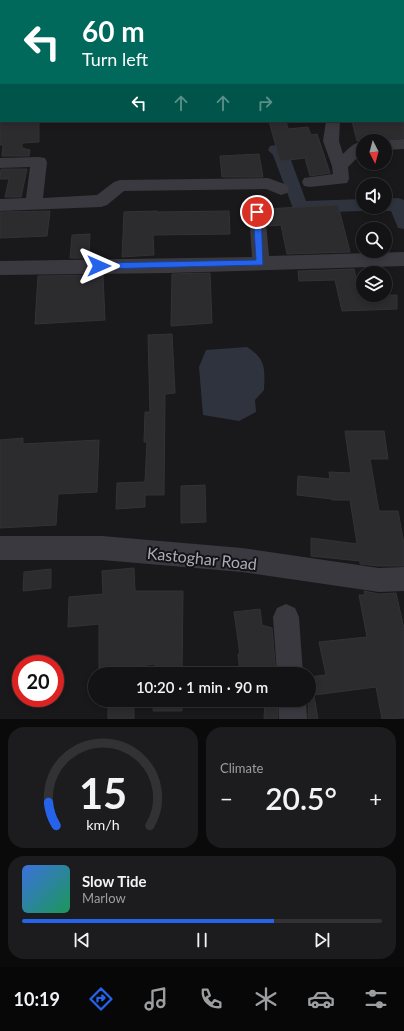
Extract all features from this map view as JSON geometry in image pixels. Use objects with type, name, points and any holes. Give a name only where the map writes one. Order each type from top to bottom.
[{"type":"street","points":[[310,182],[341,180],[340,166],[331,141],[333,122]]},
{"type":"street","points":[[392,145],[404,144]]},
{"type":"street","points":[[340,166],[356,150]]},
{"type":"street","points":[[0,163],[39,162],[34,204]]},
{"type":"street","points":[[0,205],[101,200],[120,186],[178,183],[268,182],[281,189]]},
{"type":"street","points":[[257,212],[261,263]]},
{"type":"street","points":[[0,268],[404,259]]},
{"type":"street","name":"Kastoghar Road","points":[[0,548],[102,548],[242,560],[379,580],[404,579]]},
{"type":"street","points":[[286,617],[290,667]]},
{"type":"street","points":[[292,707],[293,719]]},
{"type":"shaded area","points":[[247,347],[261,360],[264,370],[264,390],[255,400],[256,412],[239,421],[203,415],[199,367],[206,350]]},
{"type":"building","points":[[0,122],[39,122],[39,142],[22,143],[22,148],[30,150],[29,156],[2,156],[3,145],[0,145]]},
{"type":"building","points":[[269,122],[286,122],[288,129],[308,127],[311,135],[317,134],[330,173],[310,176],[305,158],[280,161]]},
{"type":"building","points":[[352,122],[404,122],[404,138],[392,140],[392,134],[356,134],[356,137]]},
{"type":"building","points":[[259,154],[263,177],[222,177],[220,156]]},
{"type":"building","points":[[1,169],[27,169],[21,197],[5,197],[9,179],[0,179]]},
{"type":"building","points":[[338,205],[350,252],[287,254],[281,225],[268,226],[265,209]]},
{"type":"building","points":[[50,211],[47,236],[0,238],[0,212]]},
{"type":"building","points":[[229,211],[230,234],[153,235],[154,255],[122,257],[124,212]]},
{"type":"building","points":[[90,234],[89,258],[70,258],[72,235]]},
{"type":"building","points":[[354,269],[356,278],[356,302],[392,302],[392,295],[397,295],[397,309],[342,311],[335,280],[299,281],[298,271]]},
{"type":"building","points":[[210,273],[212,323],[171,326],[172,274]]},
{"type":"building","points":[[103,275],[105,320],[35,324],[38,276]]},
{"type":"building","points":[[172,334],[175,393],[165,394],[164,495],[145,495],[145,507],[116,509],[117,483],[145,482],[147,442],[144,442],[145,412],[150,412],[148,335]]},
{"type":"building","points":[[345,431],[384,431],[388,459],[370,459],[379,511],[398,511],[404,544],[404,566],[360,564],[360,561],[311,556],[311,538],[357,544],[350,500],[332,500],[297,495],[298,476],[330,479],[329,472],[351,473]]},
{"type":"building","points":[[23,438],[23,444],[99,440],[97,492],[58,494],[56,525],[0,528],[0,440]]},
{"type":"building","points":[[205,485],[206,522],[181,523],[181,486]]},
{"type":"building","points":[[134,568],[135,591],[183,591],[182,667],[155,667],[155,664],[131,667],[99,667],[99,624],[68,627],[69,597],[103,594],[102,571]]},
{"type":"building","points":[[51,569],[51,588],[23,591],[24,572]]},
{"type":"building","points":[[364,591],[379,594],[396,593],[404,628],[404,718],[382,719],[376,687],[316,695],[316,676],[326,675],[319,642],[367,637],[359,595],[365,595]]},
{"type":"building","points":[[260,609],[262,625],[272,628],[275,667],[239,667],[238,654],[240,654],[234,612]]},
{"type":"building","points":[[108,707],[134,707],[134,719],[108,719]]},
{"type":"building","points":[[153,707],[182,707],[182,711],[153,711]]},
{"type":"building","points":[[265,707],[277,707],[278,719],[264,719]]},
{"type":"building","points":[[308,707],[316,707],[318,719],[308,719]]},
{"type":"waterway","points":[[276,150],[280,152],[300,207],[356,205]]},
{"type":"waterway","points":[[392,204],[398,204],[404,223]]},
{"type":"route","points":[[99,266],[169,266],[261,263],[257,212]]}]
